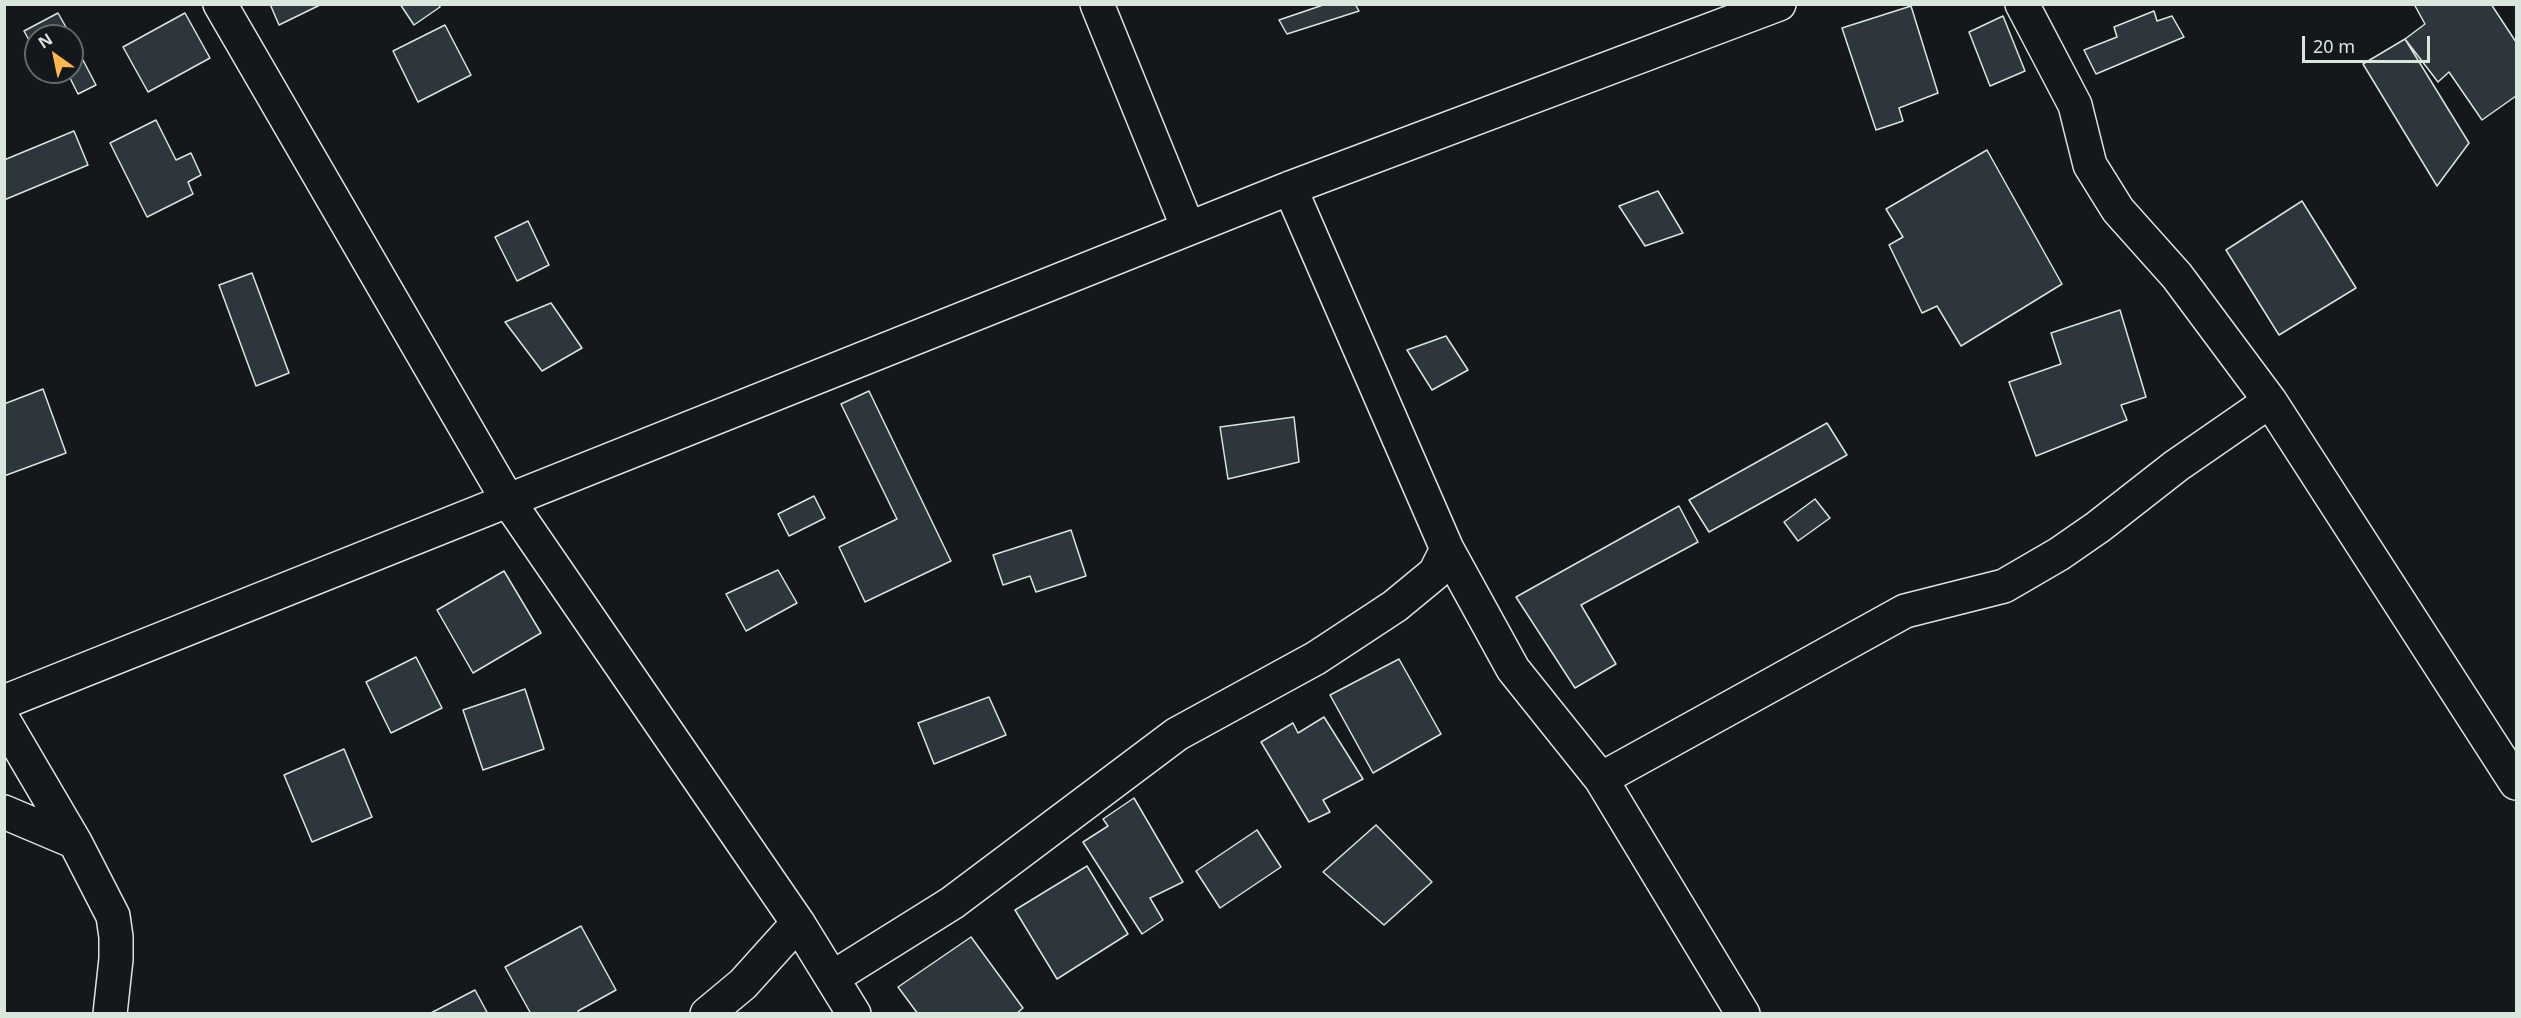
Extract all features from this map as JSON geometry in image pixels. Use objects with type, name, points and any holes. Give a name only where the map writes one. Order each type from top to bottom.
[{"type":"street","points":[[220,4],[507,499],[798,923],[854,1014]]},
{"type":"street","points":[[1097,4],[1188,228]]},
{"type":"street","points":[[4,702],[1188,228],[1779,4]]},
{"type":"street","points":[[2022,4],[2075,105],[2090,165],[2118,210],[2177,276],[2270,401],[2517,783]]},
{"type":"street","points":[[1290,188],[1447,549],[1513,669],[1601,779],[1743,1014]]},
{"type":"street","points":[[1601,779],[1905,611],[2004,586],[2059,554],[2098,527],[2176,466],[2270,401]]},
{"type":"street","points":[[832,978],[952,903],[1177,734],[1316,658],[1395,606],[1435,573],[1447,549]]},
{"type":"street","points":[[4,721],[75,842],[113,916],[116,959],[110,1014]]},
{"type":"street","points":[[4,812],[75,842]]},
{"type":"street","points":[[707,1014],[743,984],[798,923]]},
{"type":"building","points":[[270,4],[322,4],[279,25]]},
{"type":"building","points":[[400,4],[439,4],[440,7],[414,25]]},
{"type":"building","points":[[1326,4],[1355,4],[1359,11],[1287,34],[1279,20]]},
{"type":"building","points":[[2414,4],[2491,4],[2516,42],[2516,96],[2482,120],[2449,72],[2438,82],[2405,39],[2425,24]]},
{"type":"building","points":[[1911,6],[1938,93],[1899,108],[1903,121],[1876,130],[1842,28]]},
{"type":"building","points":[[2154,11],[2157,21],[2172,16],[2184,37],[2096,74],[2084,50],[2117,37],[2114,27]]},
{"type":"building","points":[[58,13],[64,24],[37,24]]},
{"type":"building","points":[[185,13],[210,58],[148,92],[123,47]]},
{"type":"building","points":[[2003,16],[2025,71],[1990,86],[1969,32]]},
{"type":"building","points":[[445,25],[471,75],[418,102],[393,51]]},
{"type":"building","points":[[2405,39],[2469,143],[2437,186],[2363,64]]},
{"type":"building","points":[[84,62],[96,85],[78,94],[73,84],[84,84]]},
{"type":"building","points":[[156,120],[176,160],[191,153],[201,175],[188,182],[193,194],[147,217],[110,143]]},
{"type":"building","points":[[74,131],[88,165],[4,200],[4,160]]},
{"type":"building","points":[[1987,150],[2062,284],[1961,346],[1937,306],[1922,313],[1889,245],[1903,237],[1886,209]]},
{"type":"building","points":[[1658,191],[1683,233],[1645,246],[1619,206]]},
{"type":"building","points":[[2302,201],[2356,288],[2279,335],[2226,250]]},
{"type":"building","points":[[528,221],[549,265],[517,281],[495,237]]},
{"type":"building","points":[[252,273],[289,373],[256,386],[219,285]]},
{"type":"building","points":[[551,303],[582,348],[542,371],[505,322]]},
{"type":"building","points":[[2120,310],[2146,397],[2121,405],[2127,420],[2036,456],[2009,382],[2061,364],[2051,333]]},
{"type":"building","points":[[1446,336],[1468,370],[1432,390],[1407,350]]},
{"type":"building","points":[[43,389],[66,453],[4,476],[4,404]]},
{"type":"building","points":[[869,391],[951,561],[865,602],[839,547],[897,519],[841,404]]},
{"type":"building","points":[[1294,417],[1299,462],[1228,479],[1220,427]]},
{"type":"building","points":[[1827,423],[1847,455],[1709,532],[1689,500]]},
{"type":"building","points":[[814,496],[825,518],[789,536],[778,514]]},
{"type":"building","points":[[1815,499],[1830,518],[1798,541],[1784,522]]},
{"type":"building","points":[[1679,506],[1698,542],[1581,605],[1616,664],[1575,688],[1516,597]]},
{"type":"building","points":[[1071,530],[1086,576],[1036,592],[1030,576],[1003,585],[993,555]]},
{"type":"building","points":[[778,570],[797,603],[746,631],[726,594]]},
{"type":"building","points":[[504,571],[541,633],[473,673],[437,610]]},
{"type":"building","points":[[416,657],[442,708],[391,733],[366,682]]},
{"type":"building","points":[[1399,659],[1441,734],[1373,773],[1330,695]]},
{"type":"building","points":[[525,689],[544,749],[483,770],[463,710]]},
{"type":"building","points":[[989,697],[1006,735],[934,764],[918,723]]},
{"type":"building","points":[[1324,717],[1363,779],[1323,800],[1330,812],[1309,822],[1261,742],[1293,723],[1298,733]]},
{"type":"building","points":[[344,749],[372,817],[312,842],[284,775]]},
{"type":"building","points":[[1134,798],[1183,882],[1150,898],[1163,920],[1142,934],[1083,842],[1108,826],[1103,819]]},
{"type":"building","points":[[1376,825],[1432,882],[1384,925],[1323,872]]},
{"type":"building","points":[[1257,830],[1281,867],[1220,908],[1196,871]]},
{"type":"building","points":[[1087,866],[1128,934],[1057,979],[1015,910]]},
{"type":"building","points":[[581,926],[616,990],[578,1011],[579,1014],[531,1014],[505,967]]},
{"type":"building","points":[[971,937],[1023,1008],[1016,1014],[918,1014],[898,987]]},
{"type":"building","points":[[475,990],[488,1014],[429,1014]]}]
